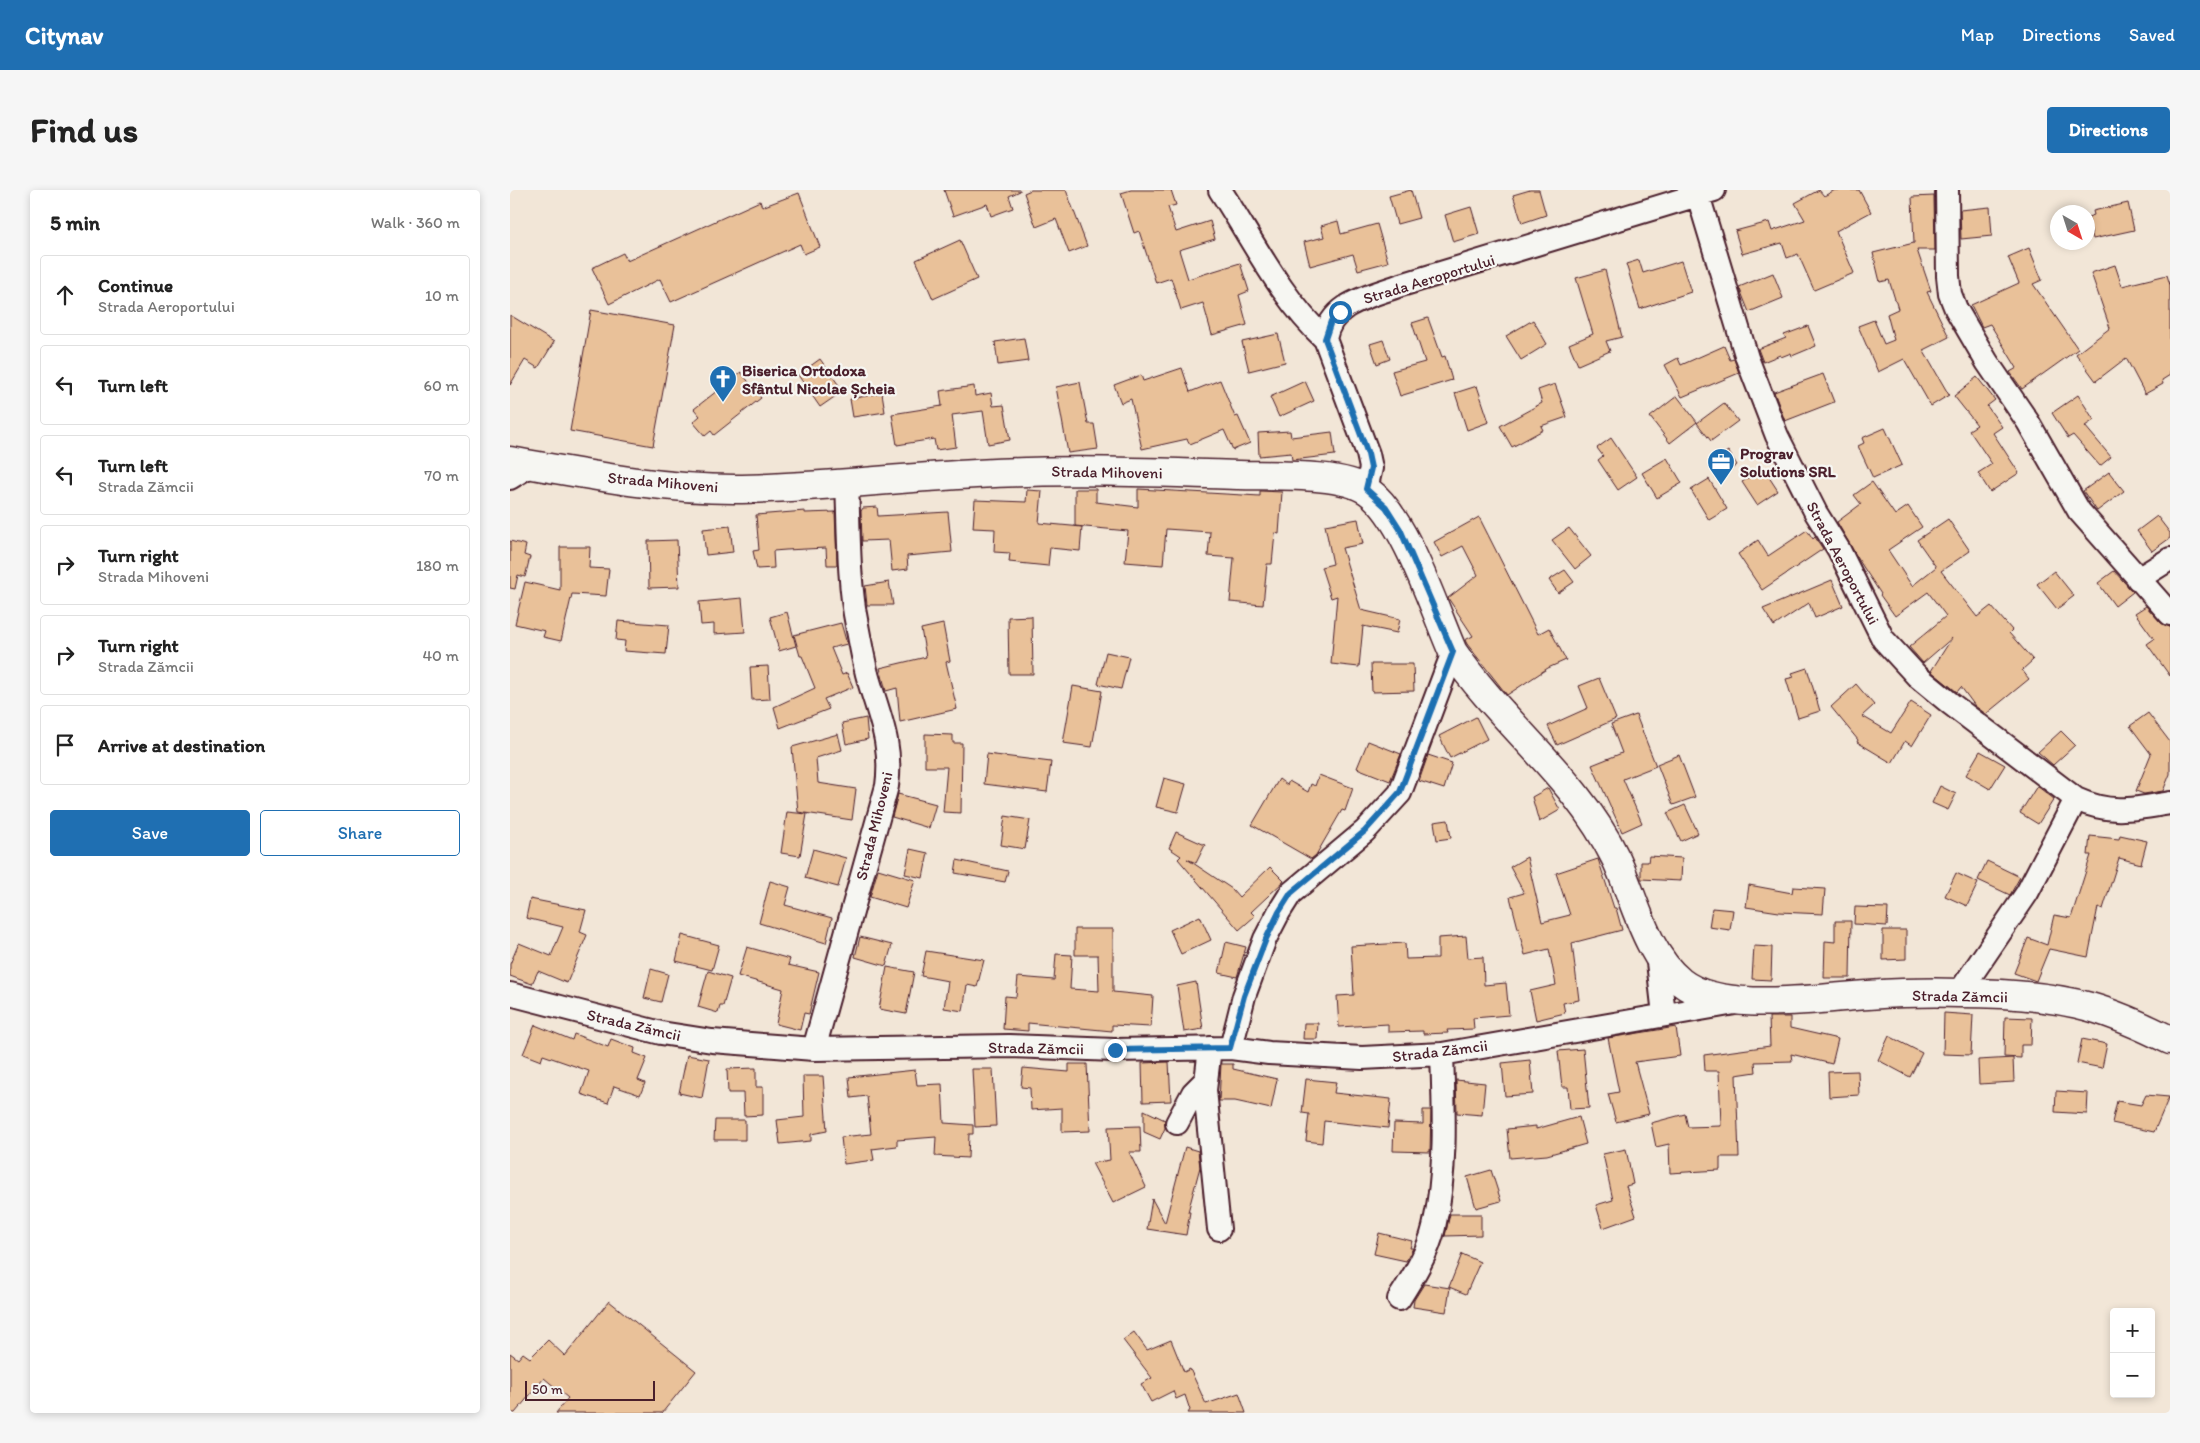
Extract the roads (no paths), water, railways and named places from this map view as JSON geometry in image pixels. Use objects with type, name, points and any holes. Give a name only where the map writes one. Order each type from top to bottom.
[{"type":"main road","name":"Strada Mihoveni","points":[[517,468],[691,487],[734,489],[976,474],[1118,471],[1324,478],[1342,481],[1366,489]]},
{"type":"main road","name":"Strada Zămcii","points":[[1366,489],[1386,507],[1400,529],[1453,652],[1475,682],[1556,770],[1580,800],[1615,858],[1657,953],[1682,983],[1697,991],[1744,1002],[1959,993],[2057,1001],[2089,1007],[2116,1015],[2170,1040]]},
{"type":"street","points":[[1220,190],[1292,303],[1309,325],[1325,339],[1368,454],[1371,468],[1366,489]]},
{"type":"street","points":[[1947,190],[1948,276],[1950,294],[1956,310],[1987,362],[2028,422],[2079,511],[2170,614]]},
{"type":"street","name":"Strada Aeroportului","points":[[1325,339],[1331,321],[1350,303],[1706,192],[1747,358],[1777,436],[1816,513],[1839,550],[1883,640],[1917,676],[2076,799],[2093,806],[2120,811],[2170,803]]},
{"type":"street","name":"Strada Mihoveni","points":[[814,1049],[887,786],[890,766],[889,747],[868,675],[856,622],[847,483]]},
{"type":"street","points":[[2138,579],[2170,558]]},
{"type":"street","points":[[1176,1123],[1184,1107],[1206,1080],[1244,996],[1266,939],[1291,893],[1365,831],[1400,792],[1453,652]]},
{"type":"street","points":[[1959,993],[2027,893],[2076,799]]},
{"type":"street","points":[[1657,953],[1664,1015]]},
{"type":"street","name":"Strada Zămcii","points":[[510,994],[661,1033],[712,1042],[814,1049],[1009,1046],[1115,1050],[1220,1048],[1319,1057],[1399,1057],[1442,1054],[1744,1002]]},
{"type":"street","points":[[1399,1299],[1422,1259],[1434,1228],[1441,1173],[1443,1119],[1442,1054]]},
{"type":"street","points":[[1206,1080],[1208,1132],[1218,1229]]},
{"type":"place","name":"Biserica Ortodoxa Sfântul Nicolae Șcheia","points":[[723,403]]},
{"type":"place","name":"Prograv Solutions SRL","points":[[1721,486]]}]
